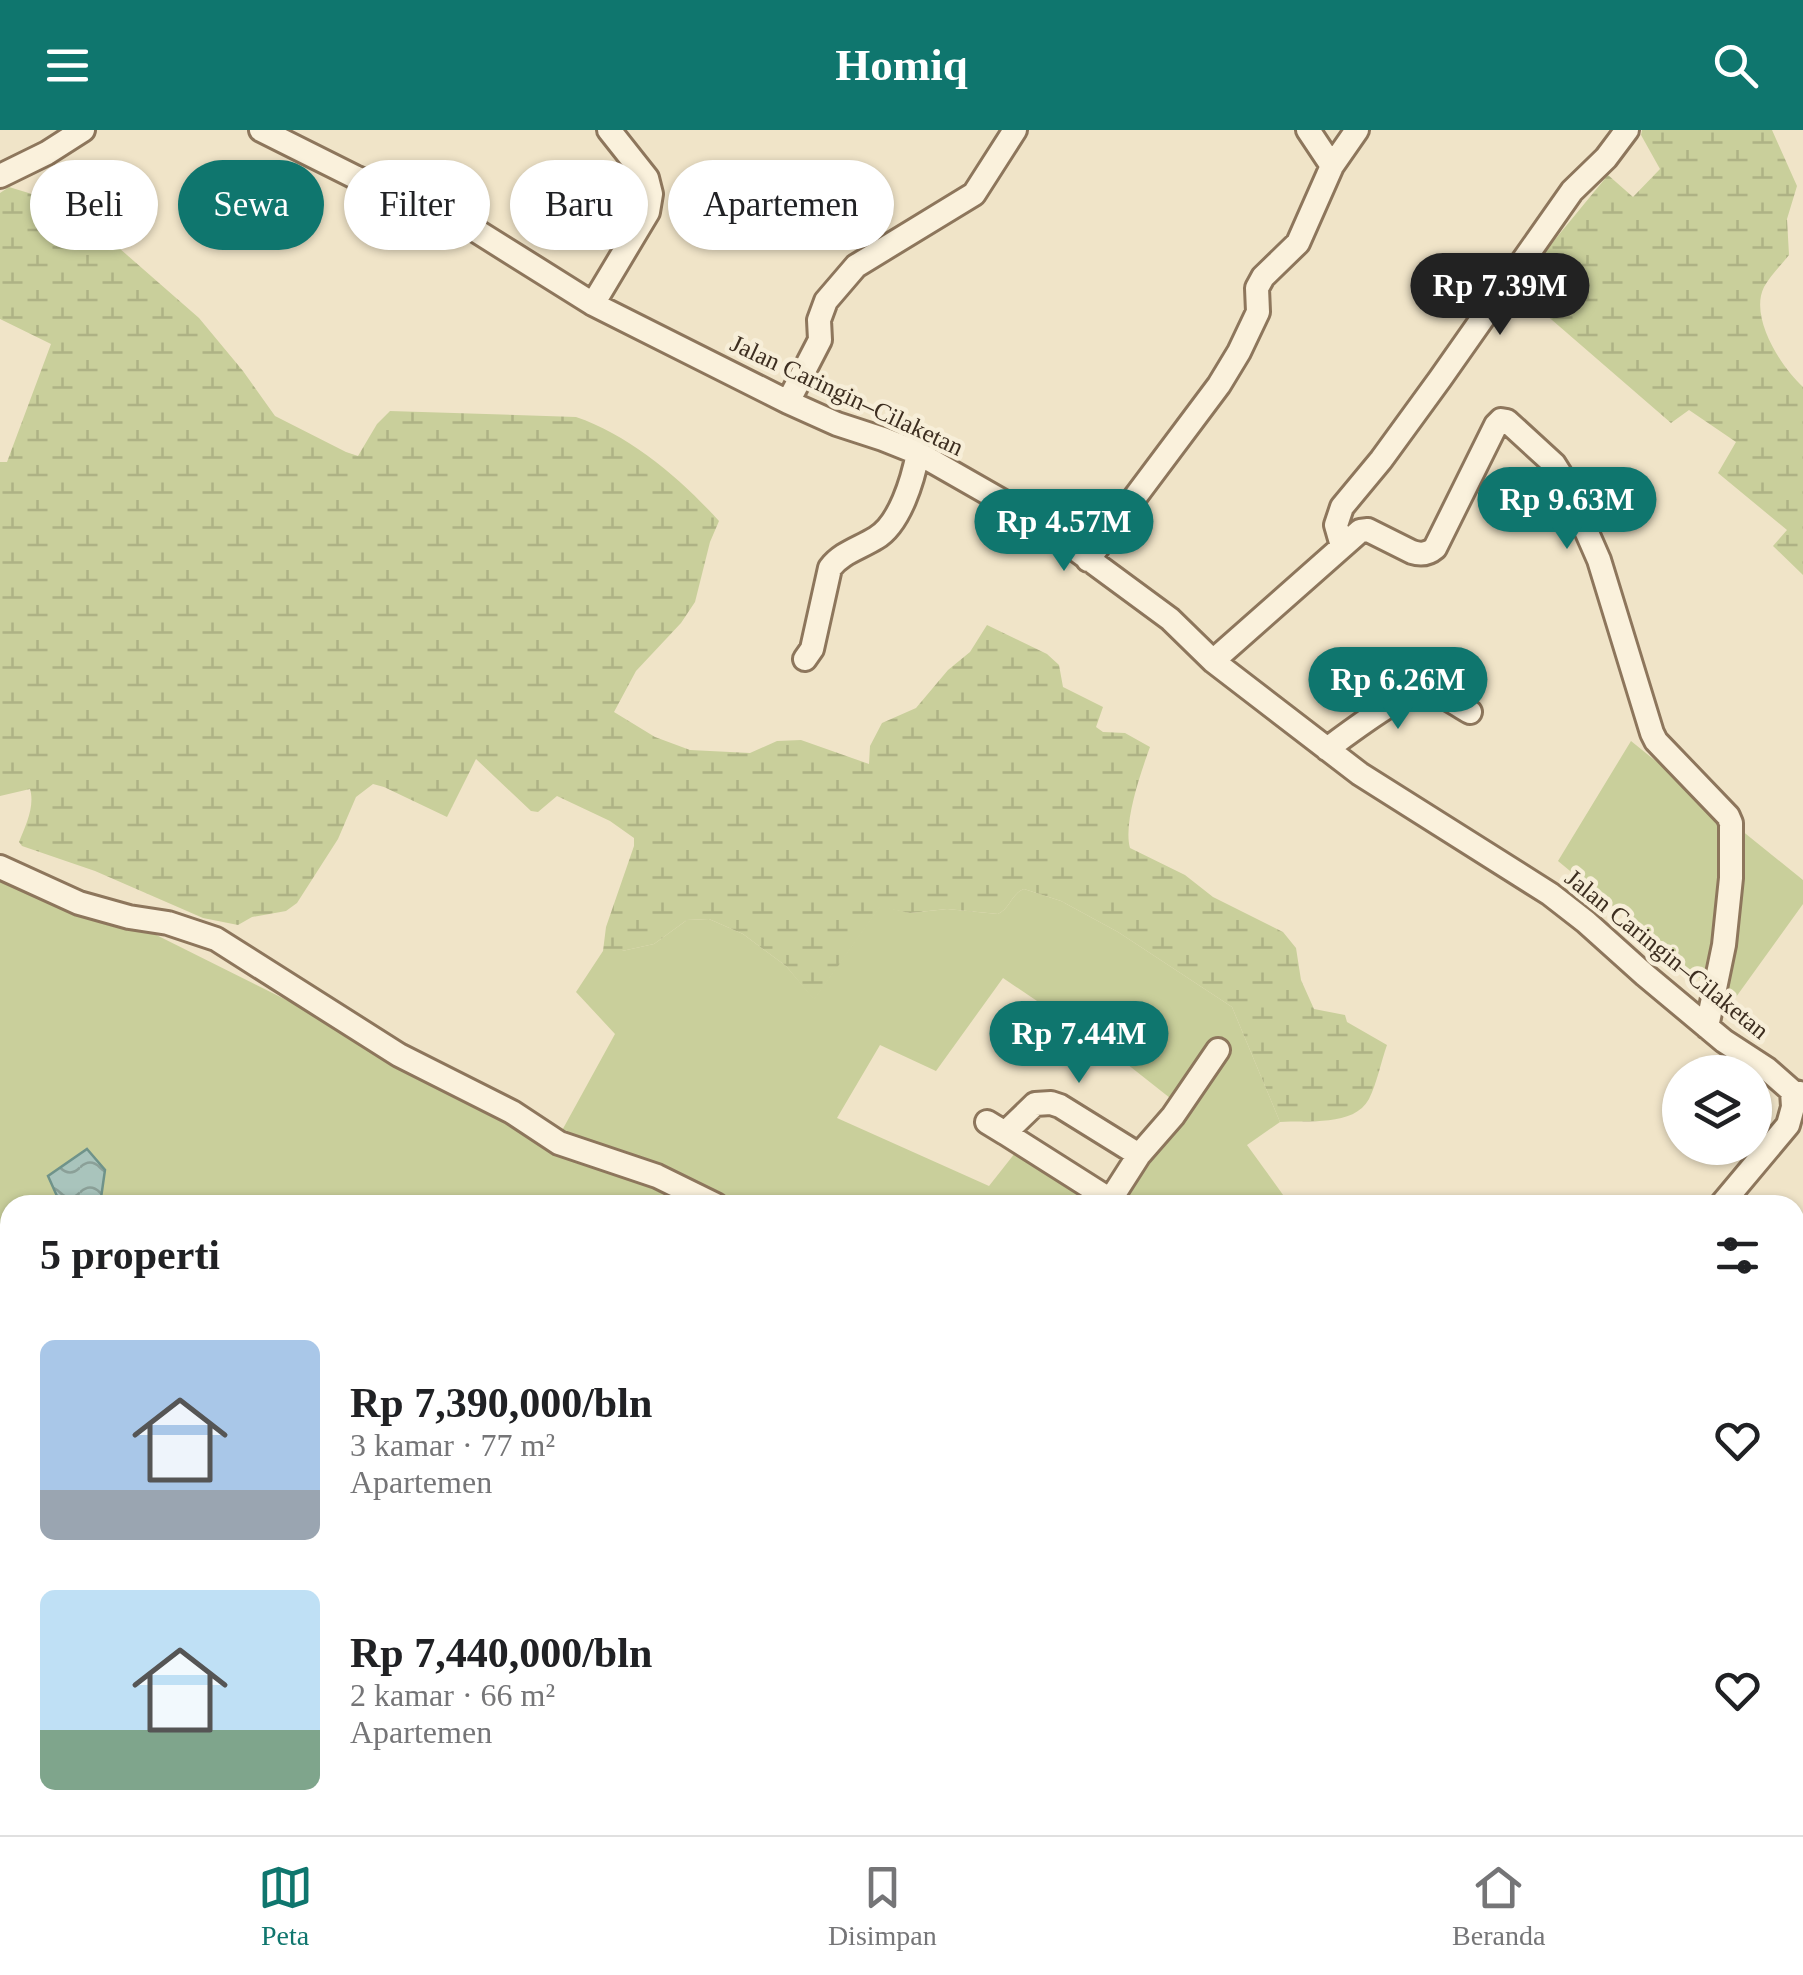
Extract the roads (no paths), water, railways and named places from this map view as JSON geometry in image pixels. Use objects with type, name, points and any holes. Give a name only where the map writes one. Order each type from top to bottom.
[{"type":"street","points":[[0,176],[83,130]]},
{"type":"street","points":[[593,304],[648,212],[651,194],[647,178],[608,130]]},
{"type":"street","points":[[788,402],[820,340],[819,320],[826,301],[856,266],[974,194],[1016,130]]},
{"type":"street","points":[[1308,130],[1332,166]]},
{"type":"street","points":[[1088,560],[1219,385],[1258,312],[1257,288],[1298,243],[1332,166],[1357,130]]},
{"type":"street","points":[[1342,546],[1336,525],[1342,507],[1410,420],[1572,191],[1606,158],[1627,130]]},
{"type":"street","name":"Jalan Caringin–Cilaketan","points":[[271,132],[355,176],[475,230],[593,304],[788,402],[918,454],[1037,522],[1170,619],[1213,660],[1360,774],[1550,894],[1724,1041],[1798,1092]]},
{"type":"street","points":[[1213,660],[1360,531],[1368,530],[1419,554],[1435,548],[1496,425],[1507,421],[1554,464],[1564,480],[1599,560],[1656,741],[1731,823],[1731,878],[1724,945],[1707,1027]]},
{"type":"street","points":[[805,658],[812,649],[830,568],[836,560],[882,536],[912,481],[918,454]]},
{"type":"street","points":[[1327,749],[1416,691],[1430,689],[1470,712]]},
{"type":"street","points":[[0,867],[79,902],[216,938],[399,1055],[512,1112],[559,1143],[656,1176],[695,1195]]},
{"type":"street","points":[[1113,1195],[1218,1050]]},
{"type":"street","points":[[1730,1195],[1788,1125],[1798,1092]]},
{"type":"street","points":[[1098,1195],[996,1127],[1035,1104],[1051,1103],[1139,1155]]},
{"type":"water","points":[[87,1149],[105,1170],[101,1195],[57,1195],[48,1176]]}]
